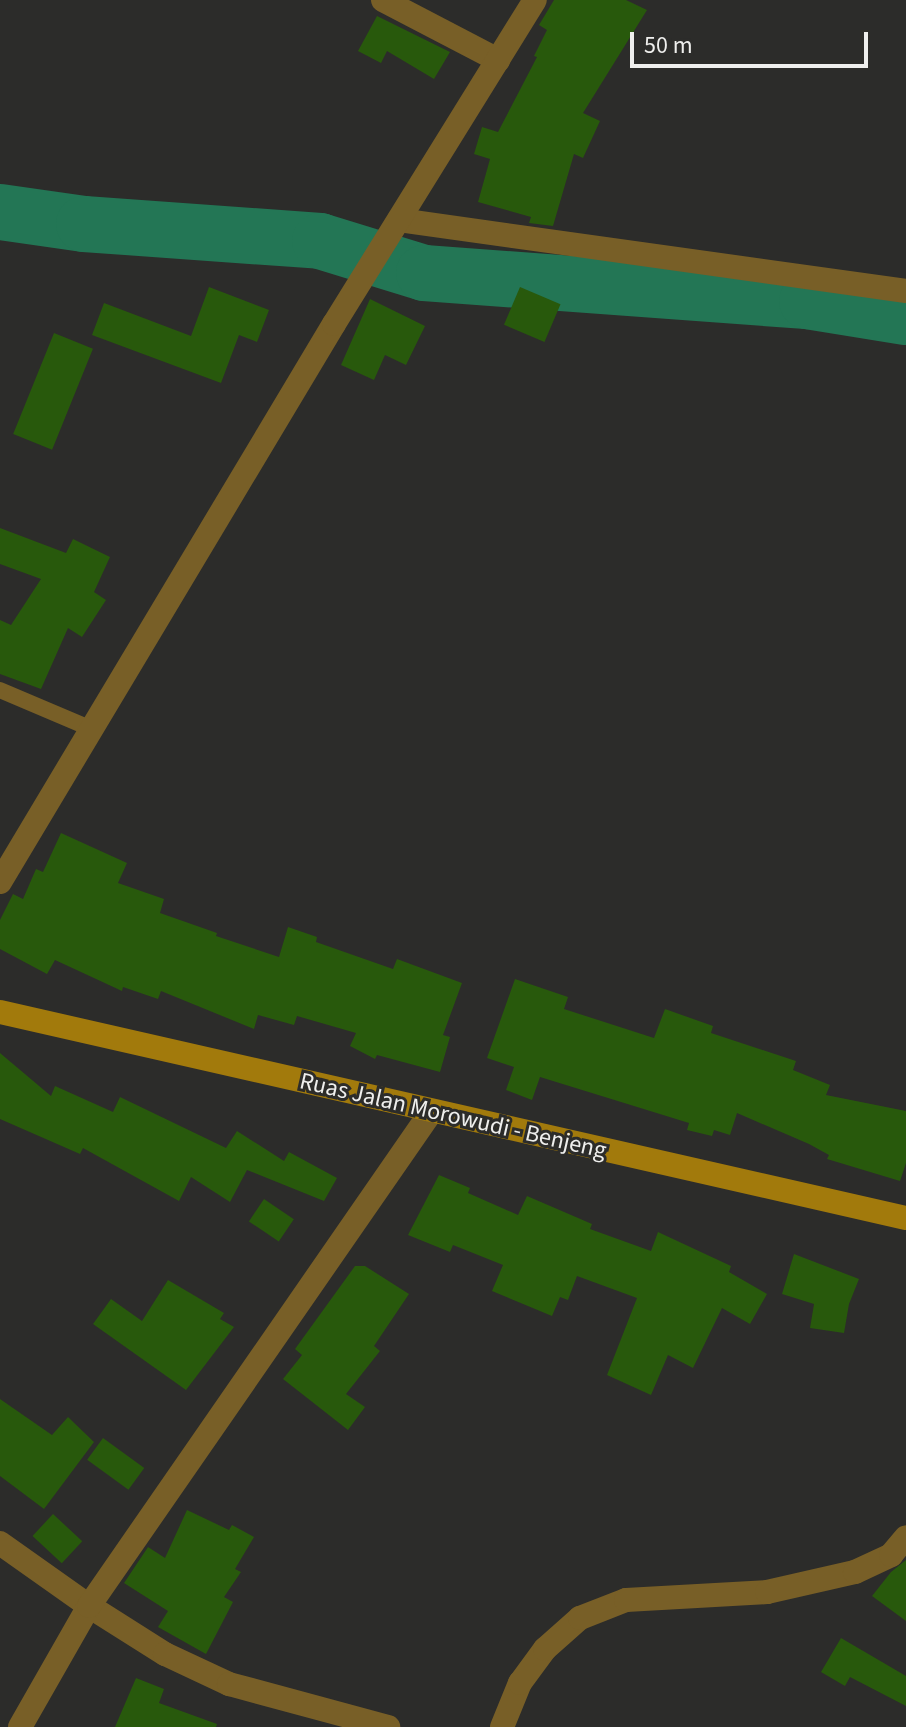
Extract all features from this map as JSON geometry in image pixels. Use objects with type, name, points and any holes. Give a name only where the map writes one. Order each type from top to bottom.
[{"type":"main road","name":"Ruas Jalan Morowudi - Benjeng","points":[[0,1012],[906,1218]]},
{"type":"street","points":[[383,0],[498,60]]},
{"type":"street","points":[[0,882],[535,0]]},
{"type":"street","points":[[399,220],[906,291]]},
{"type":"street","points":[[20,1727],[89,1606],[431,1112]]},
{"type":"street","points":[[502,1727],[520,1683],[545,1649],[580,1618],[626,1600],[767,1592],[855,1572],[891,1555],[906,1537]]},
{"type":"street","points":[[0,1543],[89,1606],[165,1654],[229,1684],[388,1727]]},
{"type":"lane","points":[[0,690],[92,729]]},
{"type":"building","points":[[554,0],[626,0],[647,10],[583,113],[600,121],[583,158],[574,154],[553,226],[529,223],[531,217],[478,202],[490,159],[474,154],[482,127],[498,132],[537,57],[534,56],[547,30],[539,25]]},
{"type":"building","points":[[377,16],[450,52],[434,79],[387,51],[381,63],[358,51]]},
{"type":"building","points":[[209,287],[269,310],[257,342],[239,335],[221,383],[92,335],[104,303],[191,336]]},
{"type":"building","points":[[520,287],[561,304],[544,342],[504,325]]},
{"type":"building","points":[[370,299],[425,326],[406,365],[385,355],[374,380],[341,365]]},
{"type":"building","points":[[54,333],[93,349],[52,450],[13,434]]},
{"type":"building","points":[[0,528],[66,553],[73,539],[110,557],[94,592],[106,600],[82,637],[68,628],[41,689],[0,674],[0,620],[11,625],[41,579],[0,564]]},
{"type":"building","points":[[61,833],[127,863],[118,883],[164,899],[160,913],[217,933],[216,936],[279,957],[288,927],[317,937],[316,942],[393,969],[397,959],[462,983],[443,1035],[450,1037],[440,1072],[377,1055],[375,1059],[350,1046],[356,1033],[297,1016],[294,1025],[258,1015],[254,1029],[161,991],[158,999],[123,987],[122,991],[55,960],[47,974],[0,949],[0,920],[13,894],[23,899],[36,869],[43,872]]},
{"type":"building","points":[[515,979],[568,997],[564,1009],[654,1038],[665,1009],[713,1026],[711,1033],[796,1061],[793,1070],[830,1085],[826,1095],[906,1111],[906,1163],[900,1181],[827,1159],[829,1155],[809,1144],[737,1113],[730,1135],[714,1130],[712,1136],[687,1130],[689,1123],[540,1077],[532,1100],[506,1090],[514,1067],[487,1058]]},
{"type":"building","points":[[0,1053],[51,1096],[55,1086],[113,1112],[120,1097],[226,1148],[237,1131],[284,1161],[289,1152],[337,1178],[324,1201],[247,1170],[230,1202],[191,1177],[179,1201],[83,1148],[80,1154],[0,1119]]},
{"type":"building","points":[[439,1175],[470,1188],[468,1193],[518,1215],[527,1196],[592,1224],[590,1229],[651,1251],[658,1232],[731,1266],[729,1272],[767,1294],[750,1324],[722,1308],[693,1368],[668,1355],[651,1395],[607,1375],[637,1298],[577,1276],[568,1300],[560,1297],[552,1316],[492,1291],[503,1265],[453,1245],[450,1252],[408,1235]]},
{"type":"building","points":[[264,1199],[294,1219],[279,1242],[249,1221]]},
{"type":"building","points":[[794,1254],[859,1279],[849,1304],[844,1333],[810,1328],[814,1304],[782,1294]]},
{"type":"building","points":[[355,1266],[365,1266],[409,1294],[374,1346],[380,1351],[346,1394],[365,1407],[348,1430],[283,1379],[302,1355],[295,1349]]},
{"type":"building","points":[[168,1280],[224,1313],[220,1319],[234,1327],[186,1390],[93,1324],[111,1299],[142,1321]]},
{"type":"building","points":[[0,1399],[52,1435],[68,1417],[94,1442],[44,1509],[0,1476]]},
{"type":"building","points":[[103,1438],[144,1468],[128,1490],[87,1460]]},
{"type":"building","points":[[187,1510],[229,1530],[232,1525],[254,1537],[235,1569],[241,1572],[224,1597],[233,1602],[206,1654],[158,1627],[168,1611],[124,1583],[148,1547],[165,1558]]},
{"type":"building","points":[[53,1514],[82,1541],[62,1563],[33,1536]]},
{"type":"building","points":[[906,1560],[906,1621],[872,1596],[891,1572]]},
{"type":"building","points":[[841,1638],[906,1676],[906,1706],[850,1677],[845,1686],[821,1672]]},
{"type":"building","points":[[136,1678],[164,1689],[159,1703],[217,1724],[216,1727],[115,1727]]},
{"type":"waterway","points":[[0,212],[84,224],[320,241],[424,273],[807,301],[906,317]]}]
